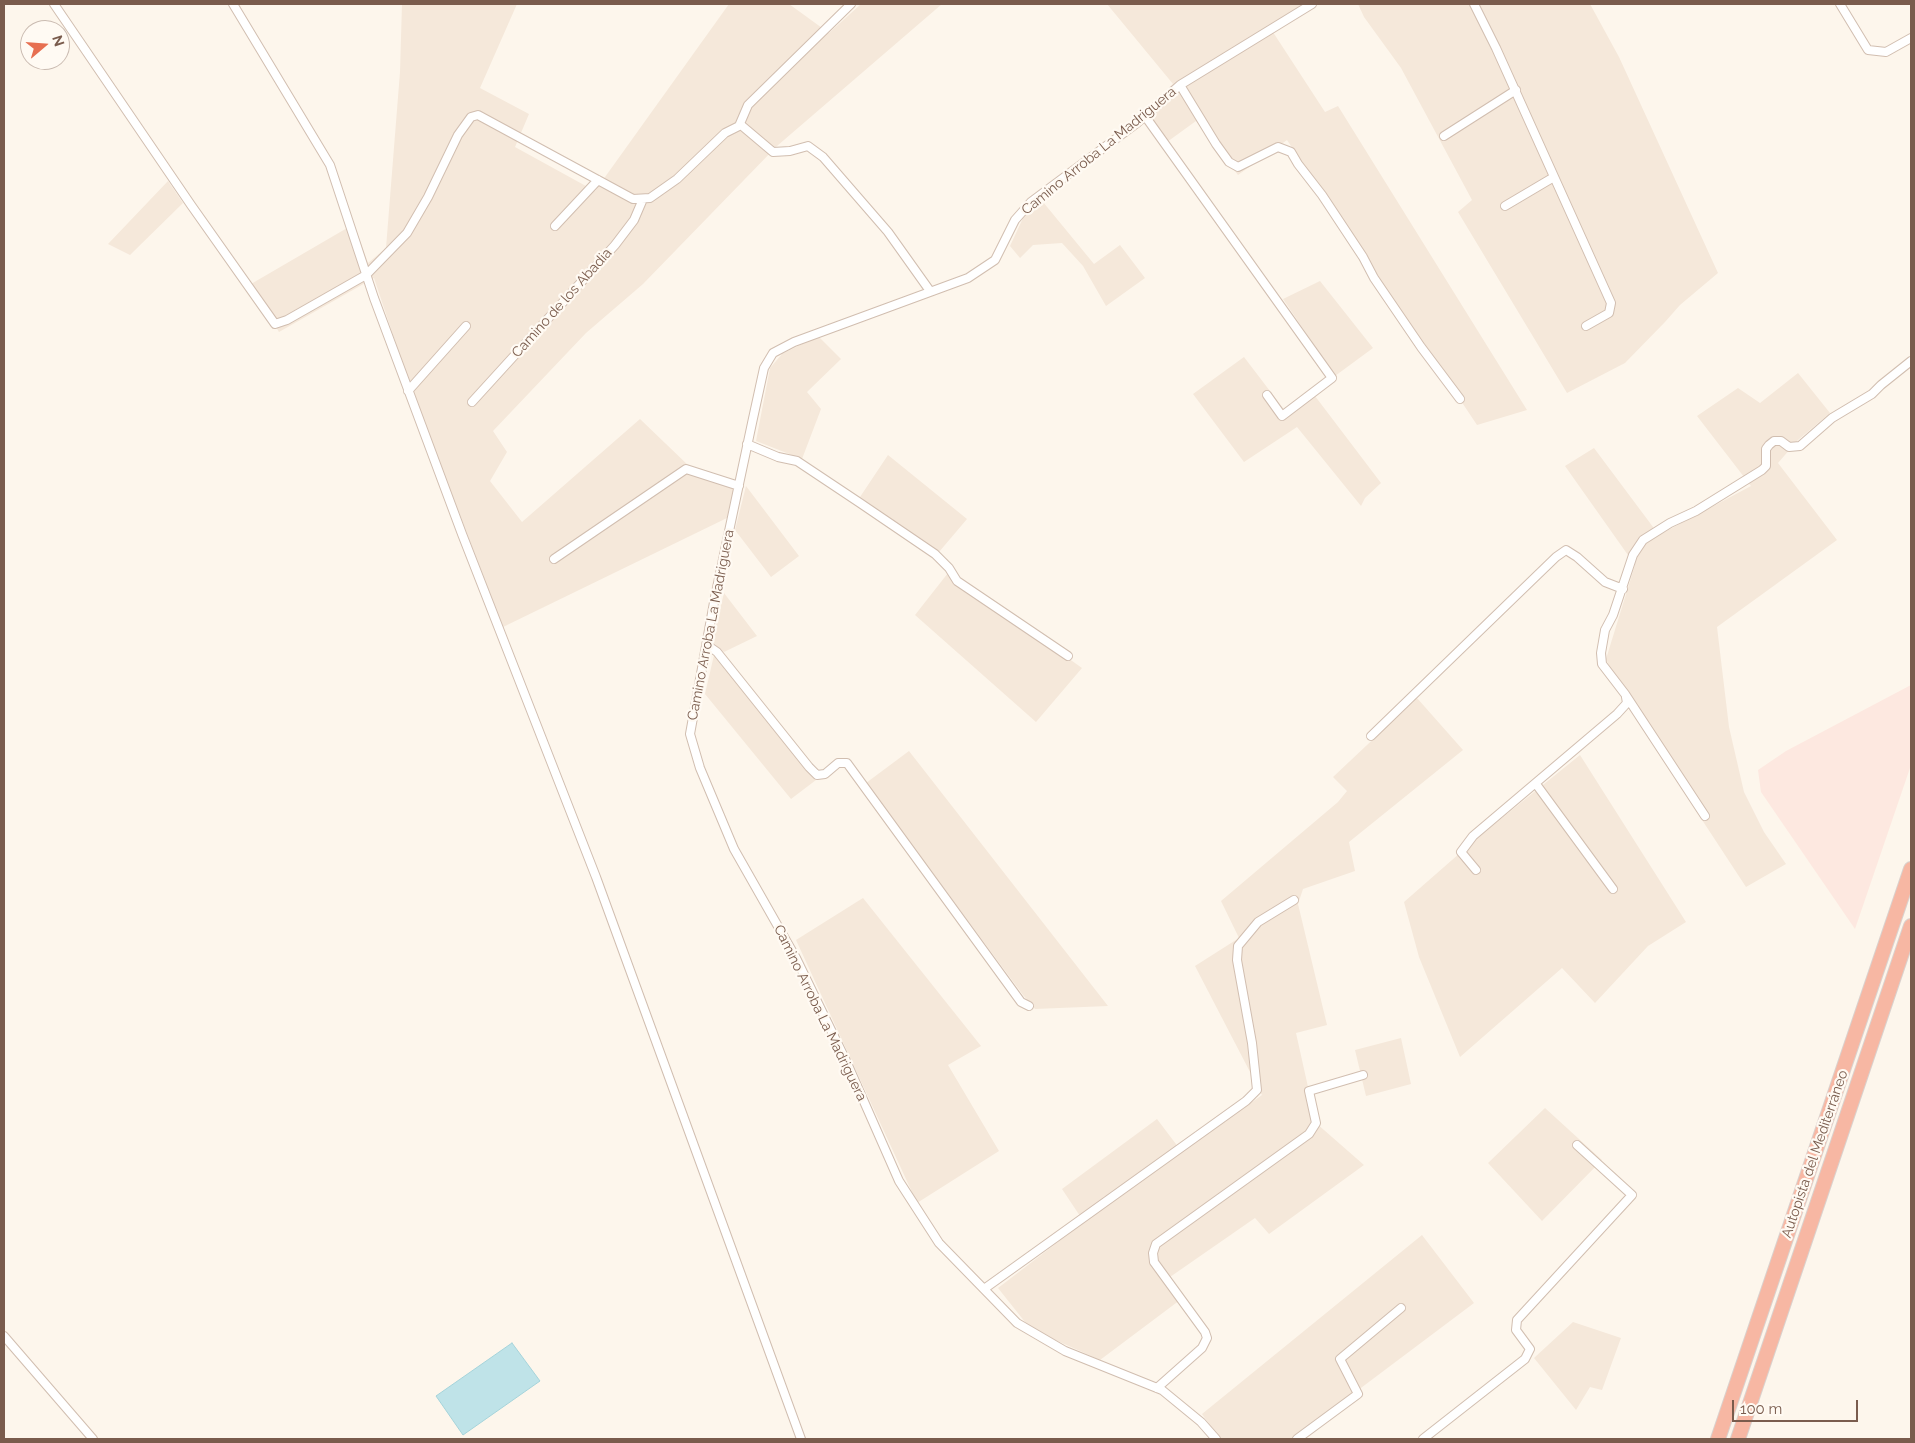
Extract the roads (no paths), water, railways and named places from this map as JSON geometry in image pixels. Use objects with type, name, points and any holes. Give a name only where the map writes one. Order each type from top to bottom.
[{"type":"highway","name":"Autopista del Mediterráneo","points":[[1718,1439],[1911,870]]},
{"type":"highway","name":"Autopista del Mediterráneo","points":[[1738,1439],[1911,926]]},
{"type":"street","points":[[54,4],[191,206],[275,324],[287,320],[366,275],[407,233],[428,197],[458,134],[471,117],[478,115],[633,198],[650,198],[678,178],[725,133],[739,126],[748,105],[851,4]]},
{"type":"street","points":[[234,4],[330,164],[366,275],[408,391],[596,877],[801,1439]]},
{"type":"street","name":"Camino Arroba La Madriguera","points":[[1216,1439],[1201,1422],[1157,1388],[1065,1352],[1017,1323],[939,1243],[899,1181],[847,1063],[796,958],[734,849],[700,768],[690,734],[747,444],[764,368],[773,353],[794,342],[968,278],[996,260],[1015,220],[1031,202],[1145,116],[1180,85],[1312,4]]},
{"type":"street","points":[[1474,4],[1516,90],[1612,303],[1609,313],[1586,326]]},
{"type":"street","points":[[1840,4],[1868,50],[1886,52],[1911,38]]},
{"type":"street","points":[[1180,85],[1228,162],[1238,167],[1278,147],[1291,152],[1363,257],[1374,278],[1460,399]]},
{"type":"street","points":[[1444,136],[1516,90]]},
{"type":"street","points":[[1145,116],[1332,378],[1282,416],[1267,395]]},
{"type":"street","points":[[739,126],[741,125],[773,152],[790,151],[808,146],[823,157],[888,232],[930,291]]},
{"type":"street","points":[[1505,206],[1554,177]]},
{"type":"street","points":[[555,226],[598,180]]},
{"type":"street","name":"Camino de los Abadia","points":[[472,402],[615,245],[634,220],[643,198]]},
{"type":"street","points":[[408,391],[466,326]]},
{"type":"street","points":[[1705,816],[1625,694],[1602,664],[1600,653],[1605,630],[1614,615],[1633,555],[1642,540],[1670,523],[1696,511],[1762,470],[1766,466],[1766,450],[1769,445],[1781,441],[1789,447],[1800,446],[1832,418],[1872,394],[1911,361]]},
{"type":"street","points":[[747,444],[778,457],[797,461],[935,554],[949,568],[956,581],[1068,656]]},
{"type":"street","points":[[554,559],[686,470],[739,486]]},
{"type":"street","points":[[1371,736],[1556,557],[1566,550],[1578,557],[1605,582],[1623,589]]},
{"type":"street","points":[[707,645],[717,652],[808,767],[817,775],[826,774],[838,762],[847,763],[1021,1002],[1030,1006]]},
{"type":"street","points":[[1476,870],[1461,852],[1473,836],[1617,714],[1627,703],[1625,694]]},
{"type":"street","points":[[1536,784],[1613,888]]},
{"type":"street","points":[[984,1289],[1238,1107],[1257,1090],[1252,1043],[1237,960],[1238,946],[1258,922],[1294,900]]},
{"type":"street","points":[[1157,1388],[1202,1348],[1207,1338],[1205,1332],[1154,1262],[1153,1253],[1156,1244],[1309,1134],[1316,1123],[1309,1091],[1362,1075]]},
{"type":"street","points":[[1423,1439],[1525,1359],[1530,1349],[1516,1330],[1517,1320],[1632,1194],[1577,1145]]},
{"type":"street","points":[[1297,1439],[1358,1394],[1340,1359],[1401,1308]]},
{"type":"street","points":[[4,1336],[93,1439]]},
{"type":"water","points":[[512,1343],[540,1381],[463,1435],[436,1396]]}]
